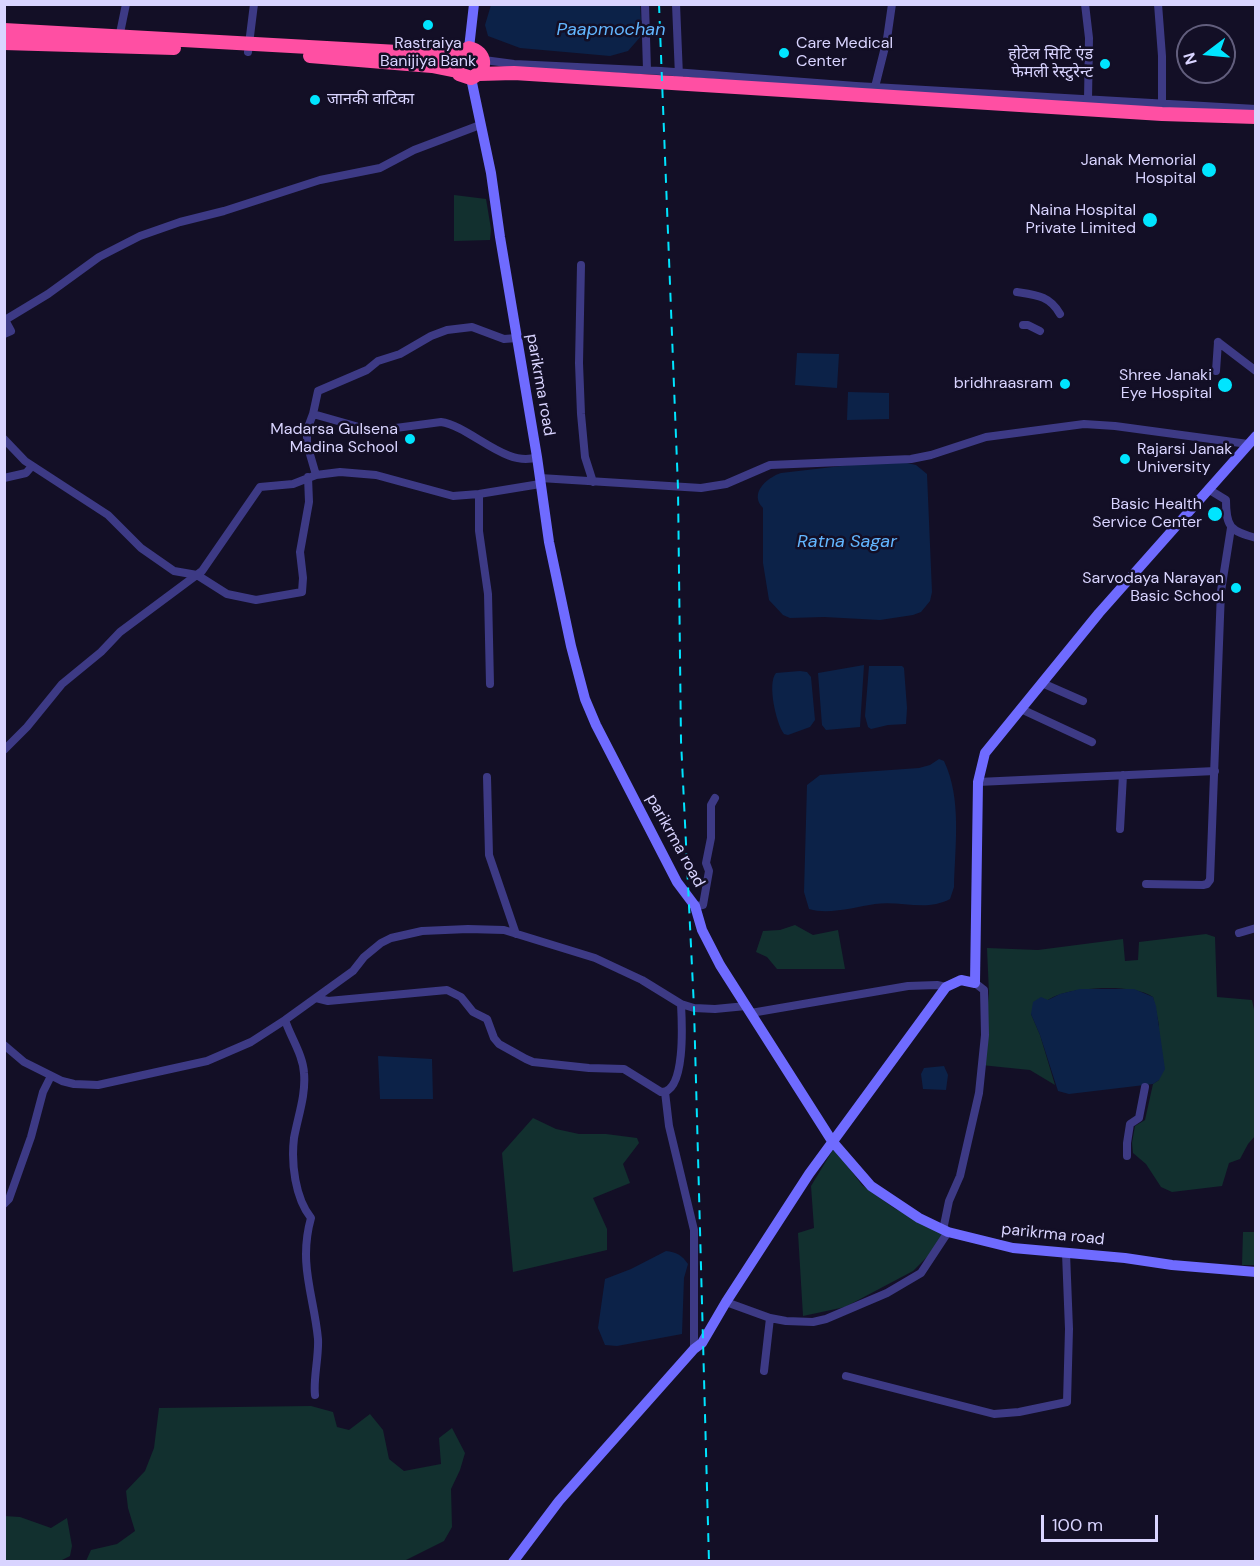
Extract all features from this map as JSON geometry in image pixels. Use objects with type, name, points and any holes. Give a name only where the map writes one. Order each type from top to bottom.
[{"type":"highway","points":[[4,30],[119,41],[249,48],[434,54],[464,51],[481,54],[484,60],[484,65],[475,76]]},
{"type":"highway","points":[[4,42],[119,41]]},
{"type":"highway","points":[[249,48],[432,66],[457,71]]},
{"type":"highway","points":[[464,51],[455,62],[457,71],[462,76],[514,73],[679,78],[1256,117]]},
{"type":"street","points":[[119,41],[126,4]]},
{"type":"street","points":[[249,48],[254,4]]},
{"type":"street","points":[[464,51],[474,4]]},
{"type":"street","points":[[645,4],[647,70]]},
{"type":"street","points":[[676,4],[679,78]]},
{"type":"street","points":[[876,87],[892,4]]},
{"type":"street","points":[[1085,4],[1089,38],[1088,100]]},
{"type":"street","points":[[1158,4],[1162,110]]},
{"type":"street","points":[[484,60],[514,64],[647,70],[679,78],[1088,100],[1162,110],[1256,109]]},
{"type":"street","name":"parikrma road","points":[[475,76],[480,125],[491,173],[558,589],[585,699],[596,725],[678,882],[695,906],[702,930],[720,965],[832,1141],[871,1186],[919,1218],[946,1231],[1013,1248],[1125,1258],[1245,1273],[1256,1272]]},
{"type":"street","points":[[4,334],[11,331],[5,320],[48,294],[99,257],[140,236],[186,220],[217,214],[320,180],[380,168],[414,150],[480,125]]},
{"type":"street","points":[[581,265],[579,363],[581,414],[585,457],[593,482]]},
{"type":"street","points":[[1017,292],[1048,299],[1060,314]]},
{"type":"street","points":[[1023,325],[1040,331]]},
{"type":"street","points":[[4,439],[32,466],[80,495],[84,502],[108,515],[141,548],[174,571],[197,575],[227,594],[256,600],[302,592],[300,552],[312,476],[307,430],[318,391],[367,370],[378,361],[400,354],[447,330],[472,327],[504,339],[517,338]]},
{"type":"street","points":[[1216,371],[1218,342],[1256,371]]},
{"type":"street","points":[[313,414],[373,431],[441,422],[452,423],[517,459],[530,460],[537,457]]},
{"type":"street","points":[[4,750],[27,727],[62,684],[101,652],[120,632],[202,571],[260,487],[294,484],[312,476],[340,472],[376,475],[453,496],[479,494],[540,481],[701,488],[726,484],[770,465],[911,459],[986,437],[1084,424],[1252,440]]},
{"type":"street","points":[[975,982],[978,782],[985,753],[1099,613],[1252,440]]},
{"type":"street","points":[[4,478],[26,473],[32,466]]},
{"type":"street","points":[[1208,489],[1226,500],[1226,518],[1231,528],[1236,532],[1256,538]]},
{"type":"street","points":[[479,494],[479,531],[488,594],[490,684]]},
{"type":"street","points":[[1146,884],[1203,885],[1208,883],[1211,875],[1221,591],[1231,528]]},
{"type":"street","points":[[1042,682],[1083,700]]},
{"type":"street","points":[[1021,709],[1092,742]]},
{"type":"street","points":[[978,782],[1215,771]]},
{"type":"street","points":[[1120,829],[1123,775]]},
{"type":"street","points":[[487,777],[489,855],[516,934]]},
{"type":"street","points":[[695,906],[703,905],[706,893],[709,871],[706,863],[711,838],[711,806],[715,798]]},
{"type":"street","points":[[1239,933],[1256,928]]},
{"type":"street","points":[[4,1045],[24,1062],[51,1076],[74,1084],[98,1085],[188,1066],[230,1053],[251,1042],[353,971],[372,949],[391,938],[422,931],[504,930],[595,958],[642,980],[681,1004],[694,1008],[749,1009],[908,986],[946,987]]},
{"type":"street","points":[[513,1562],[559,1501],[694,1349],[702,1343],[726,1302],[832,1141],[946,987],[961,980],[975,982],[984,990],[985,1011],[979,1093],[960,1176],[949,1201],[946,1231],[921,1274],[887,1293],[813,1322],[770,1318],[726,1302]]},
{"type":"street","points":[[316,998],[328,1001],[447,990],[461,997],[473,1012],[487,1018],[494,1038],[515,1054],[533,1062],[624,1069],[661,1092],[671,1089],[680,1064],[681,1004]]},
{"type":"street","points":[[285,1020],[303,1064],[304,1075],[302,1102],[294,1139],[294,1158],[298,1191],[311,1218],[307,1232],[306,1271],[318,1338],[315,1395]]},
{"type":"street","points":[[4,1204],[9,1199],[43,1092],[51,1076]]},
{"type":"street","points":[[1127,1156],[1126,1143],[1130,1124],[1139,1118],[1145,1087]]},
{"type":"street","points":[[665,1092],[669,1126],[694,1230],[694,1349]]},
{"type":"street","points":[[846,1376],[994,1414],[1019,1412],[1066,1402],[1069,1329],[1066,1253]]},
{"type":"street","points":[[764,1371],[770,1318]]},
{"type":"green space","points":[[454,195],[486,199],[491,229],[490,240],[454,241]]},
{"type":"green space","points":[[795,925],[813,935],[838,930],[845,969],[777,969],[767,957],[756,952],[763,931],[780,930]]},
{"type":"green space","points":[[1206,934],[1215,937],[1217,997],[1252,1000],[1256,1019],[1255,1136],[1240,1159],[1229,1163],[1222,1186],[1172,1192],[1161,1187],[1146,1164],[1133,1153],[1135,1126],[1145,1120],[1153,1084],[1159,1080],[1159,1025],[1153,997],[1122,988],[1082,990],[1053,997],[1031,1014],[1040,1035],[1055,1085],[1030,1070],[981,1065],[989,993],[987,948],[1038,950],[1123,939],[1125,961],[1138,960],[1139,942]]},
{"type":"green space","points":[[533,1118],[556,1129],[579,1134],[606,1134],[637,1138],[639,1143],[623,1164],[630,1183],[593,1198],[607,1229],[607,1250],[513,1272],[502,1153]]},
{"type":"green space","points":[[834,1148],[862,1185],[894,1208],[942,1234],[935,1249],[913,1271],[845,1307],[803,1316],[798,1233],[814,1228],[811,1186]]},
{"type":"green space","points":[[1243,1232],[1255,1232],[1255,1265],[1242,1265]]},
{"type":"green space","points":[[311,1406],[333,1412],[337,1427],[349,1430],[370,1414],[383,1430],[389,1459],[404,1471],[441,1464],[439,1438],[452,1428],[465,1453],[451,1489],[452,1527],[444,1541],[404,1561],[86,1561],[91,1550],[117,1544],[135,1531],[126,1491],[145,1471],[154,1448],[159,1408]]},
{"type":"green space","points":[[4,1516],[20,1517],[51,1528],[67,1518],[72,1546],[70,1556],[60,1561],[5,1561]]},
{"type":"water","name":"Paapmochan","points":[[491,5],[640,5],[642,35],[628,51],[610,56],[520,48],[488,36],[485,25]]},
{"type":"water","points":[[797,353],[839,354],[837,388],[795,385]]},
{"type":"water","points":[[848,392],[889,393],[889,419],[847,420]]},
{"type":"water","name":"Ratna Sagar","points":[[903,462],[916,465],[927,474],[932,592],[930,601],[921,612],[880,620],[790,618],[783,615],[769,600],[763,563],[763,508],[758,497],[761,487],[781,473]]},
{"type":"water","points":[[864,665],[860,727],[826,730],[822,725],[818,673]]},
{"type":"water","points":[[869,666],[902,666],[904,668],[906,724],[871,729],[868,727],[865,716]]},
{"type":"water","points":[[807,672],[811,677],[815,720],[810,727],[788,735],[784,734],[781,729],[776,713],[772,694],[773,678],[776,673]]},
{"type":"water","points":[[939,759],[944,761],[950,776],[955,806],[954,887],[950,899],[932,905],[884,903],[833,911],[809,909],[804,892],[807,785],[820,775],[919,768]]},
{"type":"water","points":[[1080,989],[1134,989],[1153,997],[1165,1069],[1159,1080],[1153,1084],[1069,1094],[1058,1091],[1031,1014],[1033,1002],[1041,997],[1048,1000]]},
{"type":"water","points":[[378,1056],[432,1059],[433,1099],[380,1099]]},
{"type":"water","points":[[944,1066],[948,1075],[946,1090],[923,1089],[921,1074],[924,1068]]},
{"type":"water","points":[[666,1251],[678,1254],[688,1264],[684,1278],[682,1334],[617,1346],[605,1345],[598,1328],[605,1279]]},
{"type":"railway","points":[[659,4],[678,488],[681,741],[694,1008],[709,1562]]},
{"type":"place","name":"Rastraiya Banijiya Bank","points":[[428,25]]},
{"type":"place","name":"Care Medical Center","points":[[784,53]]},
{"type":"place","name":"होटेल सिटि एंड फेमली रेस्टुरेन्ट","points":[[1105,64]]},
{"type":"place","name":"जानकी वाटिका","points":[[315,100]]},
{"type":"place","name":"Janak Memorial Hospital","points":[[1209,170]]},
{"type":"place","name":"Naina Hospital Private Limited","points":[[1150,220]]},
{"type":"place","name":"bridhraasram","points":[[1065,384]]},
{"type":"place","name":"Shree Janaki Eye Hospital","points":[[1225,385]]},
{"type":"place","name":"Madarsa Gulsena Madina School","points":[[410,439]]},
{"type":"place","name":"Rajarsi Janak University","points":[[1125,459]]},
{"type":"place","name":"Basic Health Service Center","points":[[1215,514]]},
{"type":"place","name":"Sarvodaya Narayan Basic School","points":[[1236,588]]}]
